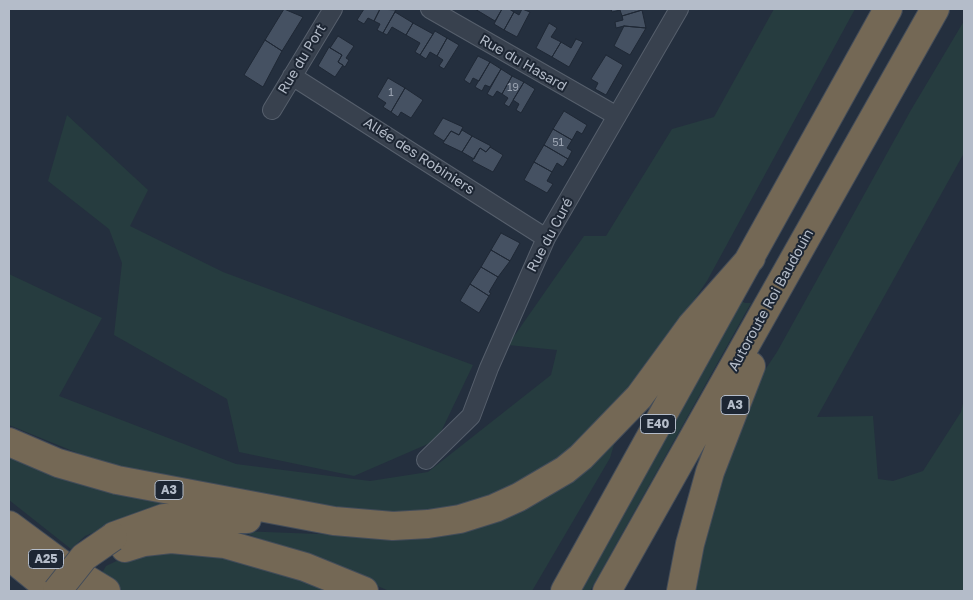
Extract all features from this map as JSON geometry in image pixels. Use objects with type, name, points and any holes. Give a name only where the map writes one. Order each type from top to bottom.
[{"type":"highway","name":"E40","points":[[565,591],[888,9]]},
{"type":"highway","name":"Autoroute Roi Baudouin","points":[[607,591],[934,12]]},
{"type":"highway","name":"A3","points":[[9,442],[58,463],[117,480],[334,521],[378,526],[446,522],[495,508],[543,484],[581,457],[620,420],[691,326],[751,258]]},
{"type":"highway","name":"A3","points":[[681,591],[690,544],[717,451],[789,270]]},
{"type":"highway","name":"A3","points":[[65,588],[84,557],[119,542],[152,521],[179,516],[334,521]]},
{"type":"highway","name":"A25","points":[[9,526],[65,588]]},
{"type":"highway","points":[[9,526],[63,565],[106,591]]},
{"type":"highway","name":"A3","points":[[119,542],[170,539],[226,544],[305,567],[364,591]]},
{"type":"highway","name":"A25","points":[[9,556],[65,588]]},
{"type":"street","name":"Rue du Port","points":[[272,110],[333,9]]},
{"type":"street","name":"Rue du Hasard","points":[[430,9],[617,116]]},
{"type":"street","name":"Rue du Curé","points":[[426,460],[471,416],[488,368],[546,238],[679,9]]},
{"type":"street","name":"Allée des Robiniers","points":[[292,76],[546,238]]},
{"type":"green space","points":[[774,9],[855,9],[707,281],[669,337],[627,392],[591,434],[549,467],[521,485],[474,503],[421,514],[387,516],[226,493],[97,461],[9,425],[9,274],[102,318],[59,396],[236,464],[370,481],[428,472],[551,375],[557,350],[508,345],[584,236],[606,236],[672,129],[714,117]]},
{"type":"green space","points":[[964,21],[964,153],[817,417],[873,416],[878,479],[893,481],[923,471],[961,412],[964,399],[964,591],[691,591],[703,528],[755,385],[777,352],[911,110]]},
{"type":"green space","points":[[67,115],[148,190],[130,226],[223,272],[473,365],[437,440],[354,476],[239,452],[227,399],[114,335],[122,263],[109,229],[48,181]]},
{"type":"green space","points":[[740,300],[745,303],[751,303],[590,591],[578,591]]},
{"type":"green space","points":[[615,441],[610,458],[532,591],[389,591],[317,559],[239,531],[399,537]]},
{"type":"green space","points":[[9,452],[187,508],[114,524],[85,536],[71,549],[9,500]]},
{"type":"green space","points":[[202,548],[337,591],[121,591],[99,578],[106,566],[133,553]]},
{"type":"building","points":[[284,9],[303,17],[282,51],[265,40]]},
{"type":"building","points":[[364,9],[380,9],[374,21],[368,18],[364,24],[357,20]]},
{"type":"building","points":[[380,9],[396,10],[383,33],[377,30],[380,24],[374,21]]},
{"type":"building","points":[[475,9],[502,9],[495,21]]},
{"type":"building","points":[[502,9],[509,9],[514,12],[504,30],[494,24]]},
{"type":"building","points":[[522,9],[530,12],[517,37],[504,30],[514,12],[519,15]]},
{"type":"building","points":[[611,9],[642,10],[622,16],[620,10],[612,12]]},
{"type":"building","points":[[642,10],[646,28],[624,26],[616,28],[615,22],[623,20],[622,16]]},
{"type":"building","points":[[395,12],[413,23],[406,35],[392,27],[387,35],[383,33]]},
{"type":"building","points":[[413,23],[433,34],[420,55],[415,52],[420,43],[406,35]]},
{"type":"building","points":[[549,23],[557,28],[551,37],[561,42],[552,57],[536,48]]},
{"type":"building","points":[[624,26],[646,28],[630,55],[614,46]]},
{"type":"building","points":[[435,31],[447,38],[437,56],[430,52],[426,59],[420,55]]},
{"type":"building","points":[[338,36],[354,46],[346,58],[349,60],[345,67],[338,62],[342,55],[330,48]]},
{"type":"building","points":[[447,38],[459,45],[444,69],[439,66],[443,60],[437,56]]},
{"type":"building","points":[[576,39],[583,42],[569,67],[552,57],[561,42],[571,48]]},
{"type":"building","points":[[265,40],[282,51],[263,87],[244,75]]},
{"type":"building","points":[[329,47],[342,55],[338,62],[343,65],[335,77],[318,66]]},
{"type":"building","points":[[606,55],[623,65],[606,95],[595,89],[598,83],[591,79]]},
{"type":"building","points":[[478,56],[490,62],[479,81],[473,78],[470,84],[464,80]]},
{"type":"building","points":[[490,62],[501,69],[490,87],[485,85],[482,91],[475,87]]},
{"type":"building","points":[[501,69],[512,76],[502,94],[497,91],[493,97],[487,94]]},
{"type":"building","points":[[512,76],[524,82],[509,107],[504,104],[508,98],[502,94]]},
{"type":"building","points":[[388,78],[405,88],[391,112],[383,107],[386,103],[377,97]]},
{"type":"building","points":[[524,82],[535,89],[521,113],[516,110],[519,104],[513,100]]},
{"type":"building","points":[[405,88],[423,100],[411,118],[401,112],[398,117],[391,112]]},
{"type":"building","points":[[564,111],[587,125],[582,134],[577,131],[572,140],[553,129]]},
{"type":"building","points":[[443,118],[463,127],[459,135],[451,131],[444,141],[433,134]]},
{"type":"building","points":[[553,129],[572,140],[567,148],[572,151],[568,159],[544,145]]},
{"type":"building","points":[[462,130],[472,136],[462,152],[443,143],[451,131],[459,135]]},
{"type":"building","points":[[472,136],[491,146],[486,152],[480,148],[474,159],[462,152]]},
{"type":"building","points":[[544,145],[568,159],[563,167],[557,163],[552,172],[534,162]]},
{"type":"building","points":[[490,147],[503,155],[493,172],[472,161],[480,148],[486,152]]},
{"type":"building","points":[[534,162],[552,172],[547,181],[553,184],[547,193],[524,180]]},
{"type":"building","points":[[501,233],[520,243],[510,261],[491,250]]},
{"type":"building","points":[[491,250],[510,261],[498,277],[481,267]]},
{"type":"building","points":[[481,267],[498,277],[489,292],[491,293],[489,296],[470,284]]},
{"type":"building","points":[[470,284],[489,296],[479,313],[460,301]]}]
